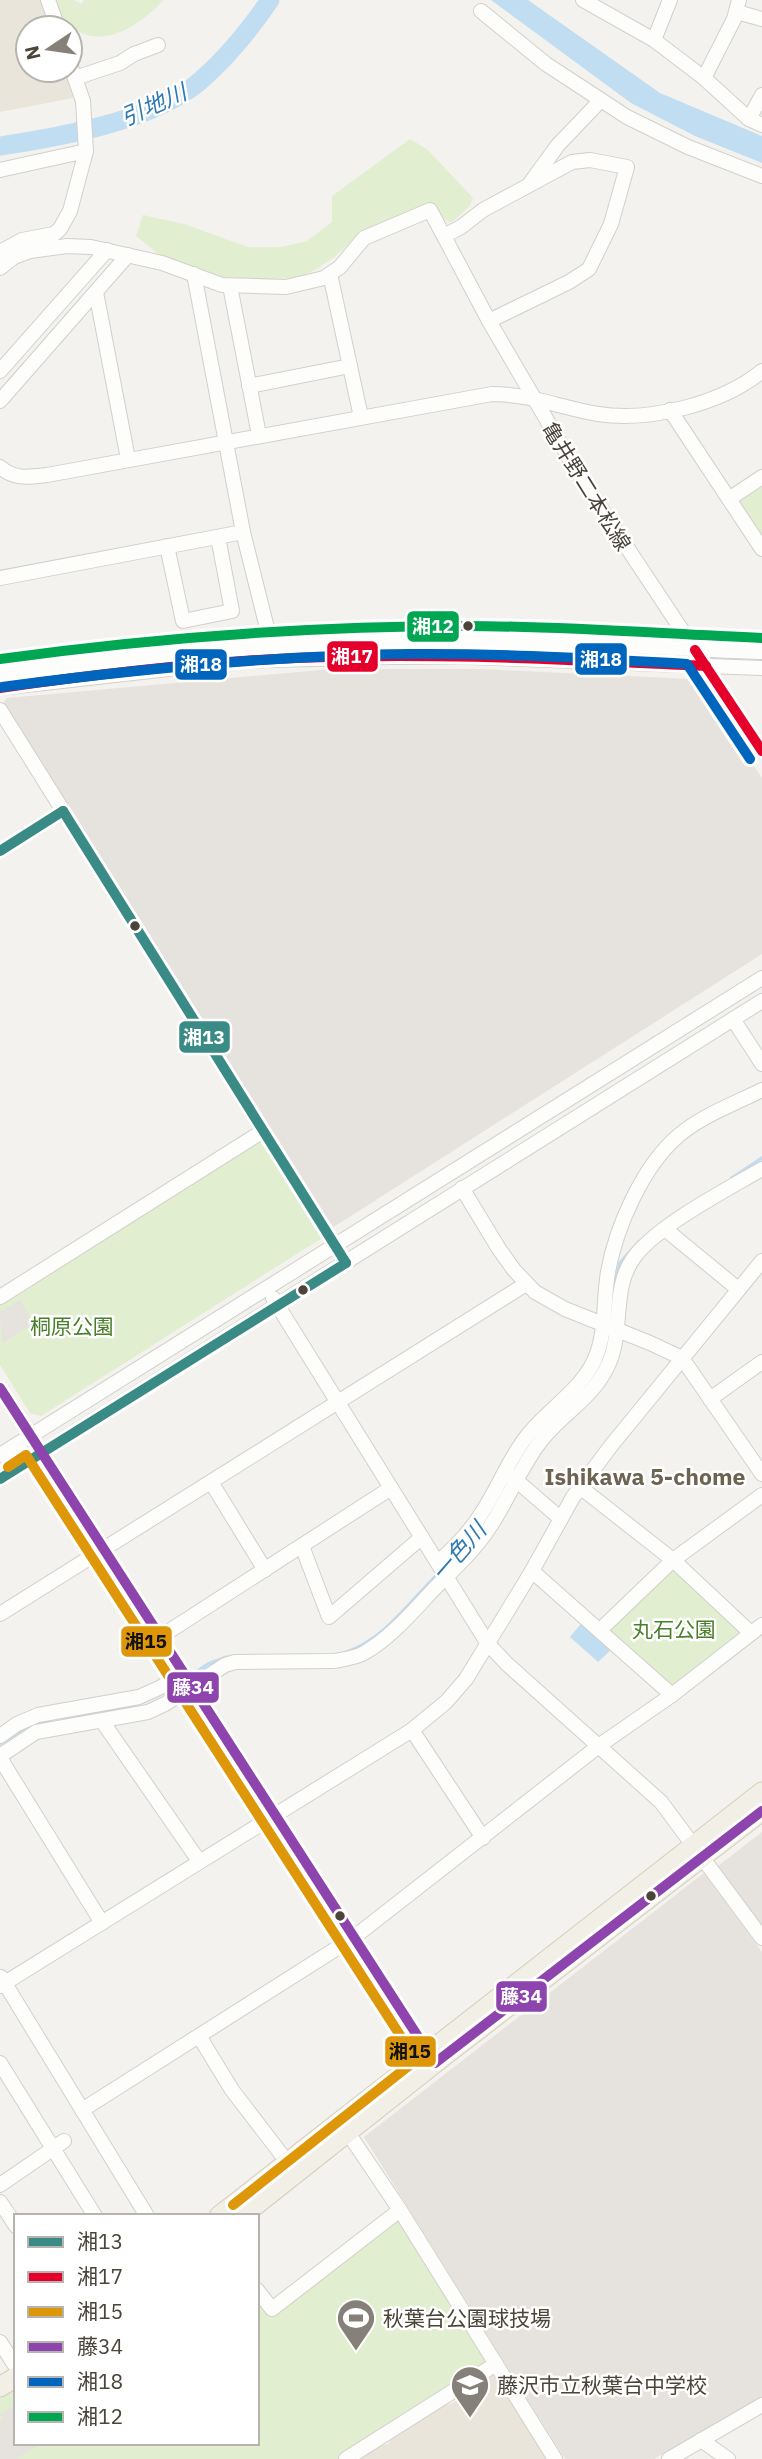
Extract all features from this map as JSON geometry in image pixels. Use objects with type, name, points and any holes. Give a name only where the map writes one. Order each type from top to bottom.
[{"type":"main road","points":[[244,2214],[344,2127],[698,1851],[762,1792]]},
{"type":"main road","points":[[698,1851],[762,1811]]},
{"type":"main road","points":[[222,2214],[288,2162],[344,2127]]},
{"type":"main road","points":[[0,2387],[11,2369]]},
{"type":"street","points":[[583,0],[604,6],[654,40],[755,122],[762,95]]},
{"type":"street","points":[[654,40],[670,0]]},
{"type":"street","points":[[704,78],[738,6],[762,19]]},
{"type":"street","points":[[481,11],[546,64],[600,101],[670,139],[762,176]]},
{"type":"street","points":[[84,75],[120,63],[134,54],[158,45]]},
{"type":"street","points":[[0,252],[22,240],[48,236],[60,229],[74,200],[86,149],[83,106],[77,84]]},
{"type":"street","points":[[526,189],[558,145],[600,101]]},
{"type":"street","points":[[0,170],[86,149]]},
{"type":"street","points":[[444,236],[483,210],[564,166],[581,160],[627,167],[611,224],[589,269],[569,282],[489,321]]},
{"type":"street","name":"亀井野二本松線","points":[[330,274],[340,267],[364,238],[430,210],[532,397],[614,530],[762,751]]},
{"type":"street","points":[[0,268],[14,257],[48,247],[67,246],[107,250],[162,262],[230,286],[286,288],[313,282],[330,274],[361,417]]},
{"type":"street","points":[[0,371],[107,250]]},
{"type":"street","points":[[0,401],[128,255]]},
{"type":"street","points":[[194,274],[224,442],[271,644]]},
{"type":"street","points":[[230,286],[259,435]]},
{"type":"street","points":[[96,292],[128,459]]},
{"type":"street","points":[[250,386],[350,366]]},
{"type":"street","points":[[0,467],[14,476],[26,478],[477,396],[508,394],[532,397],[599,414],[622,415],[670,410],[710,400],[747,382],[762,371]]},
{"type":"street","points":[[670,410],[762,549]]},
{"type":"street","points":[[729,499],[762,477]]},
{"type":"street","points":[[0,578],[243,532]]},
{"type":"street","points":[[167,547],[183,621],[232,611],[218,537]]},
{"type":"street","points":[[0,673],[96,659],[271,644],[469,640],[762,652]]},
{"type":"street","points":[[0,688],[239,661],[306,659],[470,657],[762,668]]},
{"type":"street","points":[[0,710],[346,1263]]},
{"type":"street","points":[[0,851],[63,811]]},
{"type":"street","points":[[0,1455],[762,978]]},
{"type":"street","points":[[0,1479],[762,1001]]},
{"type":"street","points":[[733,1019],[762,1064]]},
{"type":"street","points":[[0,1735],[38,1715],[139,1697],[235,1662],[334,1661],[363,1654],[412,1612],[443,1569],[479,1543],[492,1524],[511,1475],[600,1380],[611,1360],[606,1287],[616,1241],[632,1201],[656,1160],[677,1136],[690,1127],[762,1090]]},
{"type":"street","points":[[0,1297],[263,1131]]},
{"type":"street","points":[[610,1327],[618,1311],[625,1273],[646,1243],[762,1169]]},
{"type":"street","points":[[462,1188],[499,1250],[526,1284],[545,1299],[681,1358],[762,1474]]},
{"type":"street","points":[[665,1229],[738,1289]]},
{"type":"street","points":[[146,2214],[1,1982],[102,1923],[273,1814],[412,1730],[446,1702],[466,1679],[488,1644],[580,1487],[681,1358],[762,1261]]},
{"type":"street","points":[[0,1614],[526,1284]]},
{"type":"street","points":[[267,1288],[488,1644],[661,1802],[762,1937]]},
{"type":"street","points":[[710,1399],[762,1362]]},
{"type":"street","points":[[0,1388],[431,2058]]},
{"type":"street","points":[[511,1475],[561,1518]]},
{"type":"street","points":[[211,1482],[265,1570]]},
{"type":"street","points":[[82,2110],[353,1938],[600,1745],[673,1695],[756,1629],[580,1487]]},
{"type":"street","points":[[160,1637],[391,1488]]},
{"type":"street","points":[[600,1630],[673,1560],[762,1495]]},
{"type":"street","points":[[302,1546],[328,1618],[422,1537]]},
{"type":"street","points":[[533,1571],[673,1695]]},
{"type":"street","points":[[102,1923],[0,1757],[36,1732],[148,1712],[187,1680]]},
{"type":"street","points":[[102,1721],[199,1861]]},
{"type":"street","points":[[412,1730],[484,1838]]},
{"type":"street","points":[[199,2036],[232,2090],[288,2162]]},
{"type":"street","points":[[0,2063],[59,2145],[94,2214]]},
{"type":"street","points":[[344,2127],[400,2210],[555,2459]]},
{"type":"street","points":[[0,2185],[59,2145]]},
{"type":"street","points":[[0,2202],[14,2223]]},
{"type":"street","points":[[259,2293],[272,2309],[400,2210]]},
{"type":"street","points":[[0,2342],[11,2369]]},
{"type":"street","points":[[346,2459],[496,2364]]},
{"type":"street","points":[[668,2459],[762,2405]]},
{"type":"street","points":[[701,2440],[728,2459]]},
{"type":"shaded area","points":[[0,0],[40,0],[46,14],[14,14],[14,84],[70,84],[74,96],[0,112]]},
{"type":"shaded area","points":[[332,669],[480,669],[690,679],[698,683],[762,778],[762,954],[332,1228],[3,703],[7,698]]},
{"type":"shaded area","points":[[340,692],[400,783],[173,928],[85,794],[241,696]]},
{"type":"shaded area","points":[[20,1300],[34,1323],[2,1343],[0,1312]]},
{"type":"shaded area","points":[[762,1832],[762,1926],[718,1866]]},
{"type":"shaded area","points":[[704,1873],[762,1952],[762,2397],[654,2459],[565,2459],[364,2137]]},
{"type":"shaded area","name":"藤沢市立秋葉台中学校","points":[[494,2371],[550,2459],[353,2459],[388,2444],[394,2436],[446,2400],[449,2405],[477,2389],[474,2384]]},
{"type":"shaded area","points":[[14,2406],[14,2445],[39,2445],[16,2459],[0,2459],[0,2421],[3,2419],[0,2414]]},
{"type":"green space","points":[[45,0],[74,0],[81,4],[84,0],[164,0],[137,23],[116,34],[105,36],[84,34],[84,14],[58,14]]},
{"type":"green space","points":[[410,139],[428,150],[473,198],[469,207],[451,223],[424,205],[359,233],[336,256],[298,278],[223,277],[158,254],[136,236],[143,215],[184,224],[248,247],[281,247],[307,241],[332,222],[332,196]]},
{"type":"green space","points":[[762,483],[762,540],[739,504],[740,499]]},
{"type":"green space","name":"桐原公園","points":[[260,1139],[322,1238],[41,1416],[30,1413],[0,1365],[0,1302]]},
{"type":"green space","name":"丸石公園","points":[[673,1560],[751,1633],[672,1695],[600,1630]]},
{"type":"green space","points":[[400,2210],[496,2364],[351,2459],[0,2459],[0,2387],[14,2378],[14,2445],[259,2445],[259,2293],[272,2309]]},
{"type":"water","points":[[491,0],[528,0],[660,93],[762,136],[762,163],[695,136],[631,103]]},
{"type":"water","points":[[586,1618],[616,1645],[598,1662],[570,1637]]},
{"type":"waterway","name":"引地川","points":[[0,146],[104,125],[157,107],[179,96],[210,73],[229,53],[270,0]]},
{"type":"waterway","name":"一色川","points":[[732,1178],[762,1158]]},
{"type":"waterway","name":"一色川","points":[[612,1296],[620,1263],[639,1242]]},
{"type":"waterway","name":"一色川","points":[[587,1385],[601,1364],[610,1332]]},
{"type":"waterway","name":"一色川","points":[[512,1472],[522,1455]]},
{"type":"waterway","name":"一色川","points":[[444,1568],[456,1557]]},
{"type":"waterway","name":"一色川","points":[[347,1652],[361,1646],[385,1629],[438,1574]]},
{"type":"waterway","name":"一色川","points":[[191,1676],[208,1664],[227,1657]]},
{"type":"waterway","name":"一色川","points":[[63,1717],[127,1707],[155,1697],[185,1680]]},
{"type":"waterway","name":"一色川","points":[[0,1744],[22,1730],[49,1720]]},
{"type":"transit line","name":"湘12","points":[[0,659],[116,645],[348,628],[539,627],[762,638]]},
{"type":"transit line","name":"湘17","points":[[695,650],[762,751]]},
{"type":"transit line","name":"湘18","points":[[2,687],[206,664],[359,655],[480,654],[687,664],[750,759]]},
{"type":"transit line","name":"湘17","points":[[0,688],[185,666],[347,656],[501,658],[706,666]]},
{"type":"transit line","name":"湘13","points":[[63,811],[346,1263]]},
{"type":"transit line","name":"湘13","points":[[0,851],[63,811]]},
{"type":"transit line","name":"湘13","points":[[0,1479],[346,1263]]},
{"type":"transit line","name":"藤34","points":[[0,1388],[435,2063],[762,1811]]},
{"type":"transit line","name":"湘15","points":[[8,1467],[26,1455],[416,2060],[233,2205]]},
{"type":"place","name":"秋葉台公園球技場","points":[[356,2352]]},
{"type":"place","name":"藤沢市立秋葉台中学校","points":[[470,2419]]},
{"type":"district","name":"Ishikawa 5-chome","points":[[645,1476]]}]
